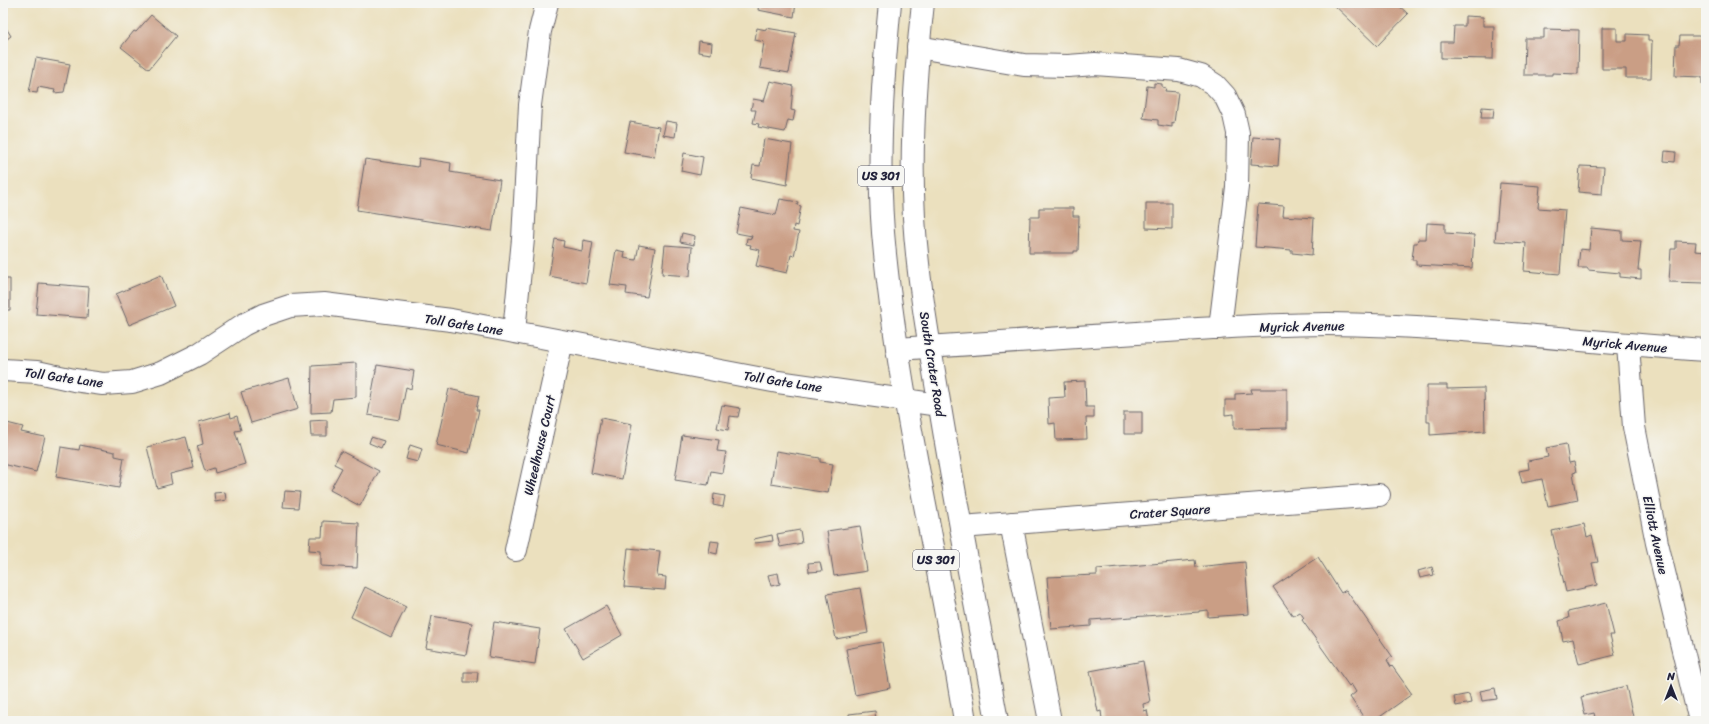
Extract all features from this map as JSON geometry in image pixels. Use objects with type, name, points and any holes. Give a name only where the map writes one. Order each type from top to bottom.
[{"type":"street","points":[[514,332],[523,239],[530,105],[540,31],[547,3]]},
{"type":"street","name":"US 301","points":[[890,3],[884,71],[881,178],[884,253],[905,400],[965,721]]},
{"type":"street","name":"South Crater Road","points":[[923,3],[918,47],[913,139],[914,216],[919,278],[929,347],[960,527],[997,721]]},
{"type":"street","points":[[918,47],[1024,65],[1068,66],[1095,64],[1179,70],[1200,76],[1215,85],[1225,96],[1234,115],[1238,133],[1237,187],[1220,328]]},
{"type":"street","name":"Toll Gate Lane","points":[[3,370],[37,372],[103,384],[132,382],[160,373],[193,357],[243,325],[263,315],[297,306],[324,304],[450,320],[778,382],[939,405]]},
{"type":"street","name":"Myrick Avenue","points":[[897,349],[1220,328],[1327,324],[1375,325],[1519,335],[1628,346],[1706,350]]},
{"type":"street","name":"Wheelhouse Court","points":[[516,550],[562,341]]},
{"type":"street","name":"Elliott Avenue","points":[[1628,346],[1634,426],[1657,543],[1700,721]]},
{"type":"street","name":"Crater Square","points":[[960,527],[1379,495]]},
{"type":"street","points":[[1010,523],[1050,721]]},
{"type":"building","points":[[759,3],[796,3],[794,17],[758,10]]},
{"type":"building","points":[[1332,3],[1396,3],[1408,14],[1377,46]]},
{"type":"building","points":[[151,15],[176,36],[149,69],[121,47],[134,31],[136,32]]},
{"type":"building","points":[[1465,16],[1483,17],[1483,26],[1494,26],[1493,59],[1441,58],[1441,42],[1453,42],[1454,26],[1465,26]]},
{"type":"building","points":[[3,23],[11,36],[3,42]]},
{"type":"building","points":[[757,28],[796,33],[789,73],[760,68],[764,42],[755,40]]},
{"type":"building","points":[[1602,28],[1617,28],[1617,41],[1627,41],[1627,34],[1648,35],[1648,41],[1652,41],[1651,78],[1626,78],[1626,69],[1602,69]]},
{"type":"building","points":[[1544,29],[1579,30],[1578,74],[1552,73],[1552,75],[1524,75],[1525,38],[1544,38]]},
{"type":"building","points":[[1680,36],[1706,36],[1706,84],[1702,84],[1702,77],[1675,76],[1676,45],[1679,45]]},
{"type":"building","points":[[699,41],[712,43],[711,54],[698,52]]},
{"type":"building","points":[[36,58],[70,64],[64,92],[54,93],[55,90],[38,87],[37,93],[29,92]]},
{"type":"building","points":[[770,81],[793,86],[791,110],[795,111],[793,121],[788,120],[785,132],[758,127],[759,124],[753,123],[756,110],[751,110],[753,99],[764,101]]},
{"type":"building","points":[[1154,83],[1162,84],[1162,87],[1166,88],[1165,91],[1178,92],[1174,123],[1172,122],[1172,127],[1158,125],[1158,120],[1143,118],[1147,86],[1154,87]]},
{"type":"building","points":[[1482,107],[1494,108],[1493,118],[1481,118]]},
{"type":"building","points":[[666,121],[677,123],[675,137],[663,135]]},
{"type":"building","points":[[630,122],[659,127],[654,157],[624,152]]},
{"type":"building","points":[[1253,137],[1280,139],[1278,166],[1251,164]]},
{"type":"building","points":[[764,139],[792,144],[787,185],[751,178],[753,165],[760,166]]},
{"type":"building","points":[[1665,151],[1676,152],[1675,162],[1664,161]]},
{"type":"building","points":[[684,153],[703,157],[700,175],[681,171]]},
{"type":"building","points":[[419,158],[451,163],[450,172],[500,180],[492,231],[357,210],[365,159],[418,167]]},
{"type":"building","points":[[1580,166],[1604,167],[1602,194],[1578,192]]},
{"type":"building","points":[[1500,183],[1540,186],[1538,208],[1565,210],[1560,274],[1524,271],[1526,243],[1495,241]]},
{"type":"building","points":[[780,199],[798,202],[797,205],[801,206],[797,226],[794,225],[793,231],[799,232],[794,256],[791,255],[787,273],[756,266],[760,250],[750,248],[751,245],[746,244],[747,238],[751,239],[752,236],[736,233],[741,208],[776,215]]},
{"type":"building","points":[[1146,203],[1172,203],[1172,229],[1146,228]]},
{"type":"building","points":[[1258,204],[1284,206],[1283,216],[1314,218],[1312,255],[1292,253],[1292,250],[1255,247]]},
{"type":"building","points":[[1039,208],[1073,208],[1073,216],[1079,216],[1078,251],[1074,251],[1074,253],[1029,253],[1030,217],[1039,217]]},
{"type":"building","points":[[1427,223],[1445,224],[1445,233],[1474,235],[1472,268],[1416,265],[1416,260],[1412,260],[1414,243],[1417,243],[1418,239],[1426,239]]},
{"type":"building","points":[[1591,228],[1622,231],[1622,240],[1641,241],[1638,270],[1641,270],[1641,279],[1620,277],[1620,273],[1578,268],[1580,249],[1589,250]]},
{"type":"building","points":[[682,233],[695,236],[694,245],[680,242]]},
{"type":"building","points":[[555,239],[564,241],[563,247],[582,251],[583,240],[593,242],[586,283],[549,276]]},
{"type":"building","points":[[1676,241],[1696,242],[1695,251],[1706,252],[1706,283],[1669,282],[1671,249],[1676,249]]},
{"type":"building","points":[[639,245],[655,248],[647,297],[626,294],[627,287],[610,285],[616,250],[625,252],[624,258],[636,260]]},
{"type":"building","points":[[665,245],[692,247],[690,276],[662,274]]},
{"type":"building","points":[[161,275],[174,306],[129,325],[116,294]]},
{"type":"building","points":[[3,279],[10,279],[10,310],[3,310]]},
{"type":"building","points":[[39,283],[89,287],[87,318],[36,314]]},
{"type":"building","points":[[356,363],[356,397],[333,399],[331,412],[311,413],[312,366]]},
{"type":"building","points":[[377,365],[414,371],[411,389],[406,387],[400,420],[368,415]]},
{"type":"building","points":[[289,378],[298,409],[251,423],[241,392]]},
{"type":"building","points":[[1085,381],[1086,407],[1094,407],[1094,418],[1086,418],[1087,439],[1056,440],[1055,423],[1049,424],[1048,398],[1065,397],[1064,382]]},
{"type":"building","points":[[1427,385],[1447,385],[1447,389],[1484,388],[1485,431],[1430,435],[1430,422],[1427,422]]},
{"type":"building","points":[[449,389],[479,396],[476,410],[479,410],[469,453],[436,445]]},
{"type":"building","points":[[1251,389],[1287,389],[1287,428],[1234,429],[1234,414],[1225,415],[1225,400],[1235,400],[1235,394],[1252,393]]},
{"type":"building","points":[[722,405],[740,408],[738,417],[730,416],[728,430],[717,428]]},
{"type":"building","points":[[1124,412],[1142,412],[1142,434],[1124,434]]},
{"type":"building","points":[[230,413],[231,418],[237,416],[241,430],[235,431],[245,464],[215,473],[214,468],[205,471],[197,446],[203,444],[199,422]]},
{"type":"building","points":[[601,418],[632,424],[622,479],[591,473]]},
{"type":"building","points":[[327,420],[327,436],[311,436],[310,421]]},
{"type":"building","points":[[3,422],[23,427],[21,432],[45,437],[36,472],[3,464]]},
{"type":"building","points":[[682,435],[719,440],[717,451],[726,452],[722,473],[711,471],[708,485],[675,480]]},
{"type":"building","points":[[186,437],[194,468],[170,474],[172,484],[157,488],[147,447]]},
{"type":"building","points":[[371,437],[384,441],[381,448],[369,443]]},
{"type":"building","points":[[1566,444],[1569,463],[1574,462],[1576,472],[1573,473],[1578,500],[1548,506],[1542,479],[1522,483],[1519,471],[1529,469],[1528,461],[1548,457],[1546,448]]},
{"type":"building","points":[[80,445],[115,452],[115,456],[124,458],[119,488],[56,477],[61,447],[79,450]]},
{"type":"building","points":[[410,445],[422,449],[418,462],[406,459]]},
{"type":"building","points":[[341,451],[379,471],[360,506],[330,490],[342,468],[334,464]]},
{"type":"building","points":[[776,451],[820,458],[820,462],[833,464],[828,493],[771,484]]},
{"type":"building","points":[[285,491],[300,492],[298,508],[283,507]]},
{"type":"building","points":[[225,492],[226,500],[215,502],[214,493]]},
{"type":"building","points":[[714,494],[725,496],[723,507],[713,505]]},
{"type":"building","points":[[323,521],[359,523],[357,568],[321,566],[321,551],[309,550],[310,537],[322,537]]},
{"type":"building","points":[[1584,524],[1587,537],[1592,535],[1598,562],[1592,563],[1597,585],[1566,592],[1552,531]]},
{"type":"building","points":[[860,526],[867,571],[834,576],[827,531]]},
{"type":"building","points":[[800,530],[802,543],[780,547],[777,534]]},
{"type":"building","points":[[772,535],[773,541],[755,543],[754,539]]},
{"type":"building","points":[[711,541],[719,542],[717,554],[709,552]]},
{"type":"building","points":[[628,548],[660,551],[657,576],[666,577],[665,590],[624,587]]},
{"type":"building","points":[[1318,557],[1341,593],[1346,590],[1392,656],[1387,660],[1412,694],[1374,721],[1366,721],[1350,697],[1356,692],[1351,684],[1349,686],[1302,620],[1304,618],[1300,612],[1293,616],[1273,587]]},
{"type":"building","points":[[1195,560],[1196,567],[1245,562],[1249,614],[1208,617],[1208,610],[1199,612],[1091,620],[1091,626],[1051,629],[1047,577],[1097,575],[1097,569]]},
{"type":"building","points":[[820,562],[822,571],[809,572],[808,563]]},
{"type":"building","points":[[1432,567],[1434,575],[1420,578],[1418,571]]},
{"type":"building","points":[[778,573],[780,584],[771,586],[768,575]]},
{"type":"building","points":[[365,587],[406,607],[391,637],[351,617]]},
{"type":"building","points":[[860,588],[868,633],[836,639],[827,594]]},
{"type":"building","points":[[1606,603],[1614,635],[1610,635],[1615,655],[1579,664],[1573,639],[1563,641],[1559,621],[1569,618],[1568,612]]},
{"type":"building","points":[[606,606],[622,635],[583,658],[566,629]]},
{"type":"building","points":[[432,616],[472,623],[466,655],[426,648]]},
{"type":"building","points":[[494,622],[540,629],[535,664],[489,657]]},
{"type":"building","points":[[882,642],[890,688],[855,695],[846,649]]},
{"type":"building","points":[[1143,661],[1150,702],[1143,704],[1144,711],[1147,710],[1149,721],[1096,721],[1102,719],[1101,711],[1098,712],[1090,671]]},
{"type":"building","points":[[464,672],[478,672],[477,682],[464,682]]},
{"type":"building","points":[[1626,686],[1634,721],[1596,721],[1594,713],[1585,715],[1581,697]]},
{"type":"building","points":[[1495,688],[1497,699],[1482,701],[1480,691]]},
{"type":"building","points":[[1469,694],[1471,703],[1456,706],[1454,697]]},
{"type":"building","points":[[875,711],[876,721],[849,721],[849,714]]}]
